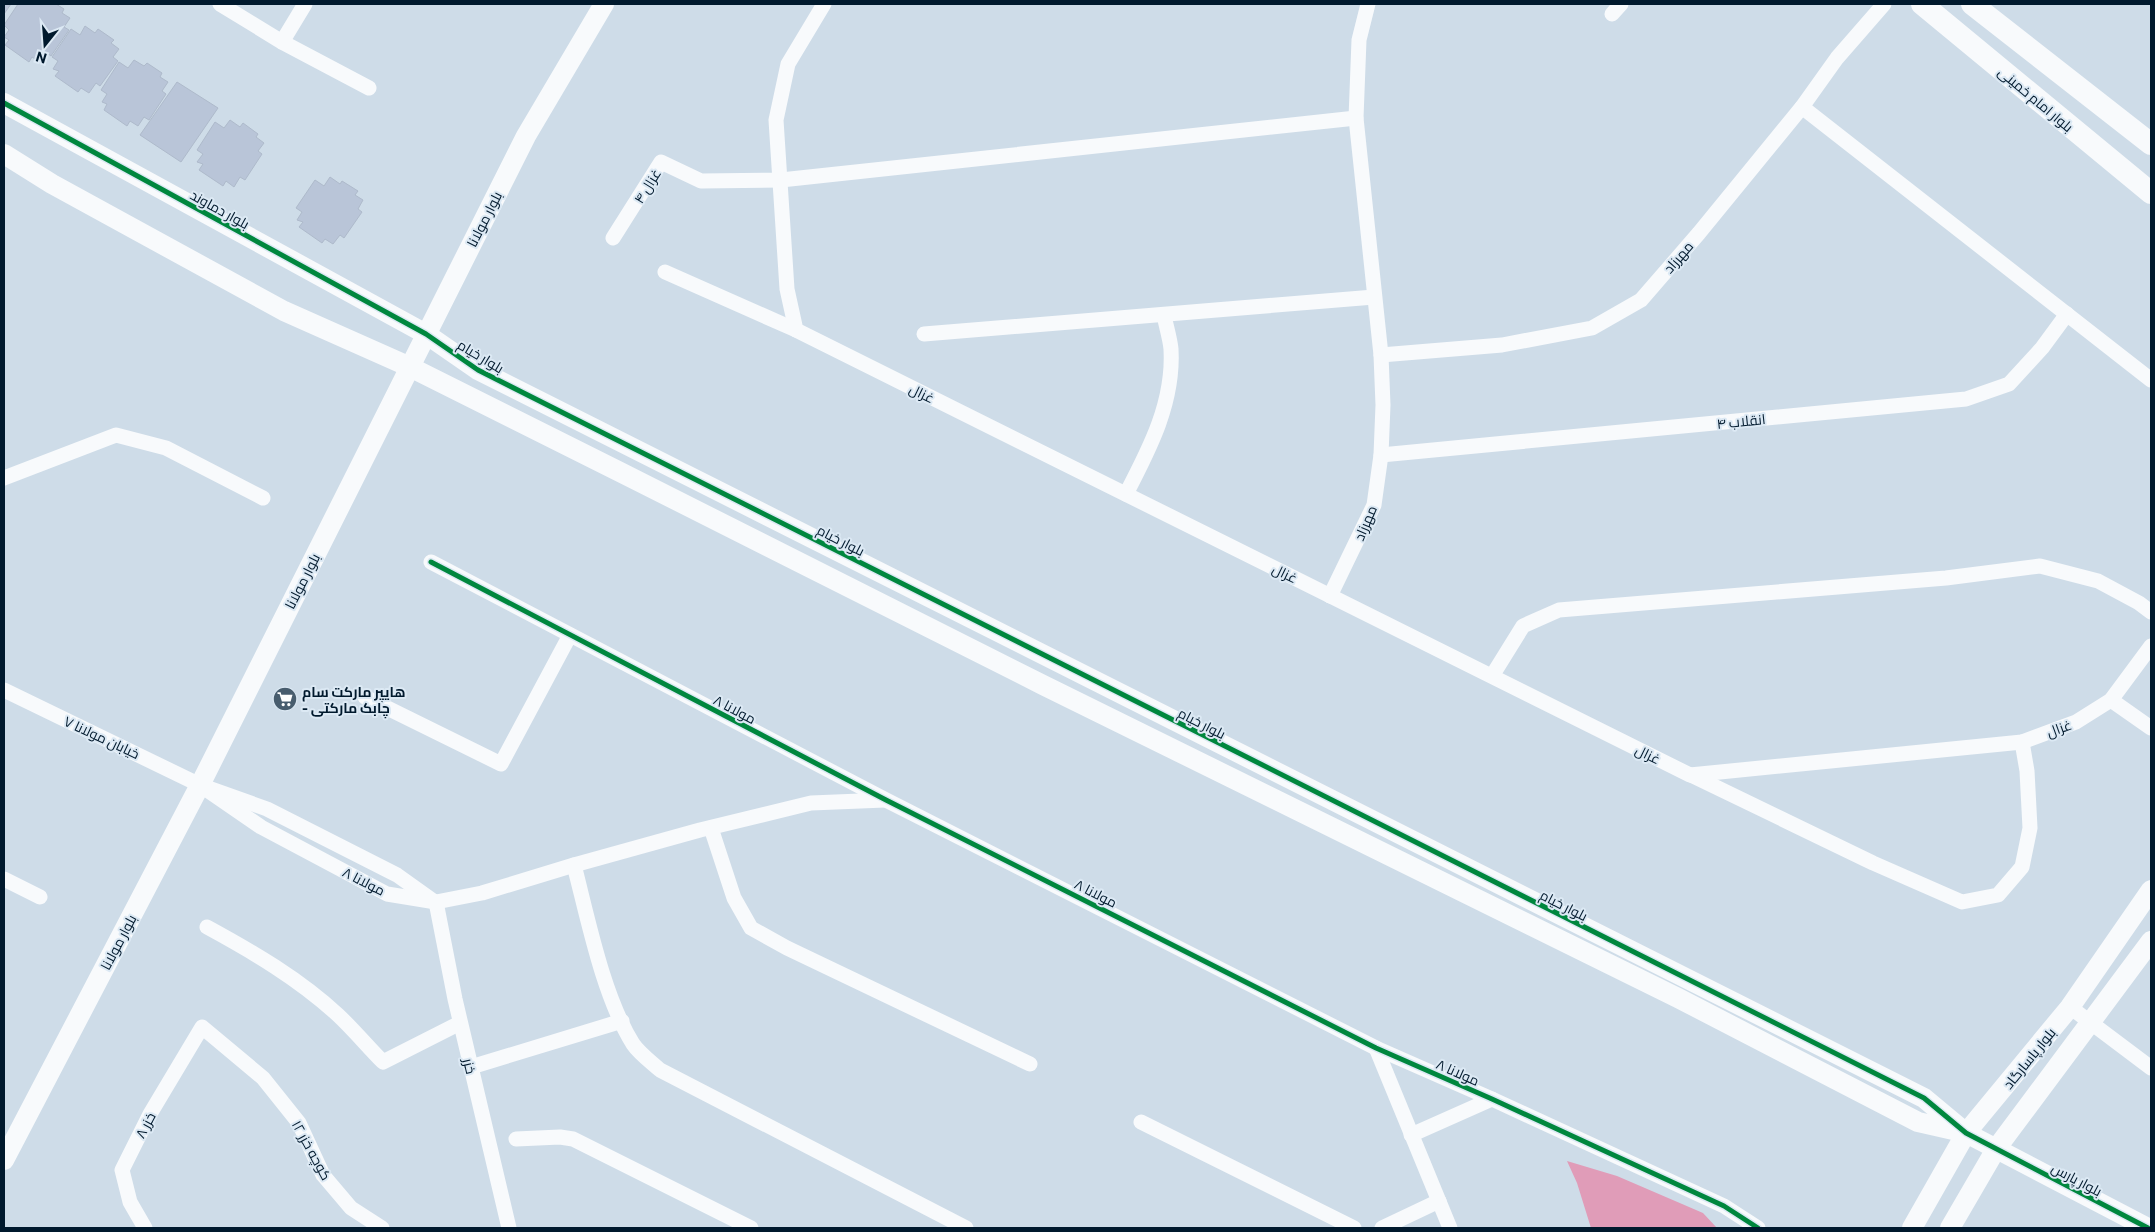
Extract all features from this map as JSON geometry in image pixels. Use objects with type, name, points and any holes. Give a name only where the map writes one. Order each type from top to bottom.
[{"type":"main road","name":"بلوار امام خمینی","points":[[1922,4],[2151,194]]},
{"type":"main road","points":[[1972,4],[2151,144]]},
{"type":"street","points":[[220,4],[282,42],[369,88]]},
{"type":"street","points":[[282,42],[305,4]]},
{"type":"street","name":"بلوار مولانا","points":[[4,1160],[200,785],[526,136],[604,4]]},
{"type":"street","points":[[796,330],[787,289],[776,120],[788,64],[824,4]]},
{"type":"street","name":"مهرزاد","points":[[1330,596],[1374,505],[1381,455],[1383,405],[1381,355],[1356,118],[1359,40],[1368,4]]},
{"type":"street","name":"مهرزاد","points":[[1381,355],[1502,345],[1592,328],[1641,300],[1802,106],[1837,58],[1884,4]]},
{"type":"street","name":"بلوار دماوند","points":[[4,103],[426,334]]},
{"type":"street","points":[[1802,106],[2151,380]]},
{"type":"street","points":[[781,180],[1356,118]]},
{"type":"street","points":[[4,154],[52,184],[284,310],[410,367],[1052,689],[1678,998],[1918,1122],[1966,1133]]},
{"type":"street","name":"غزال ۴","points":[[614,238],[662,162],[701,181],[781,180]]},
{"type":"street","name":"غزال","points":[[665,272],[796,330],[1690,775],[2022,742],[2076,722],[2110,700],[2151,646]]},
{"type":"street","points":[[924,334],[1374,298]]},
{"type":"street","name":"انقلاب ۴","points":[[1381,455],[1966,399],[2009,384],[2042,348],[2067,314]]},
{"type":"street","points":[[1126,494],[1152,444],[1168,397],[1171,349],[1164,315]]},
{"type":"street","name":"بلوار خیام","points":[[426,334],[478,370],[1924,1098],[1966,1133]]},
{"type":"street","points":[[4,478],[116,435],[166,448],[263,498]]},
{"type":"street","name":"مولانا ۸","points":[[431,562],[886,800],[1376,1048],[1492,1099],[1724,1206],[1758,1228]]},
{"type":"street","points":[[1492,676],[1523,626],[1559,610],[1946,578],[2040,566],[2098,581],[2139,602],[2151,612]]},
{"type":"street","points":[[365,697],[501,764],[570,635]]},
{"type":"street","name":"خیابان مولانا ۷","points":[[4,690],[19,699],[90,730],[200,785]]},
{"type":"street","points":[[2110,700],[2151,728]]},
{"type":"street","points":[[1690,775],[1873,863],[1962,902],[1998,895],[2022,867],[2030,828],[2027,771],[2022,742]]},
{"type":"street","name":"مولانا ۸","points":[[200,785],[266,809],[397,874],[436,902]]},
{"type":"street","name":"مولانا ۸","points":[[200,785],[261,828],[388,894],[436,902]]},
{"type":"street","points":[[436,902],[482,893],[574,865],[811,803],[886,800]]},
{"type":"street","points":[[710,828],[734,898],[751,928],[787,948],[1030,1064]]},
{"type":"street","points":[[574,865],[597,953],[633,1045],[660,1070],[966,1228]]},
{"type":"street","points":[[4,879],[40,897]]},
{"type":"street","name":"بلوار پاسارگاد","points":[[1912,1228],[1966,1133],[2070,1007],[2151,890]]},
{"type":"street","name":"خزر","points":[[436,902],[460,1023],[509,1228]]},
{"type":"street","points":[[207,927],[261,956],[304,987],[338,1014],[384,1062],[460,1023]]},
{"type":"street","name":"بلوار پاسارگاد","points":[[1950,1228],[1996,1149],[2151,941]]},
{"type":"street","points":[[2070,1007],[2151,1068]]},
{"type":"street","points":[[471,1067],[622,1021]]},
{"type":"street","name":"خزر ۸","points":[[145,1228],[130,1202],[122,1170],[150,1114],[202,1027]]},
{"type":"street","name":"کوچه خزر ۱۲","points":[[202,1027],[263,1078],[299,1123],[323,1175],[351,1208],[382,1228]]},
{"type":"street","points":[[1376,1048],[1450,1228]]},
{"type":"street","points":[[1411,1135],[1492,1099]]},
{"type":"street","points":[[1142,1122],[1354,1228]]},
{"type":"street","name":"بلوار پارس","points":[[1966,1133],[2148,1228]]},
{"type":"street","points":[[516,1139],[560,1137],[573,1140],[751,1228]]},
{"type":"street","points":[[1382,1228],[1439,1201]]},
{"type":"shaded area","points":[[1567,1161],[1617,1176],[1703,1213],[1717,1228],[1591,1228],[1577,1183]]},
{"type":"building","points":[[4,4],[11,4],[4,14]]},
{"type":"building","points":[[18,4],[56,4],[64,9],[62,13],[70,18],[64,27],[69,30],[51,56],[47,53],[40,62],[32,57],[29,62],[5,45],[9,40],[4,37],[9,30],[4,25]]},
{"type":"building","points":[[85,26],[95,33],[98,29],[114,40],[111,43],[119,49],[113,57],[118,61],[100,86],[96,83],[89,93],[81,88],[78,92],[55,76],[59,71],[53,69],[58,61],[52,57],[71,29],[80,35]]},
{"type":"building","points":[[134,60],[144,66],[147,63],[162,73],[160,77],[168,82],[162,91],[166,94],[149,120],[144,117],[138,126],[130,121],[127,126],[104,110],[107,104],[102,102],[107,94],[101,90],[119,62],[128,68]]},
{"type":"building","points":[[177,82],[218,108],[181,162],[140,135]]},
{"type":"building","points":[[230,120],[240,127],[243,123],[258,134],[256,137],[264,143],[258,151],[262,154],[245,180],[240,177],[234,187],[226,181],[223,186],[199,170],[203,164],[197,162],[203,154],[197,150],[215,122],[224,128]]},
{"type":"building","points":[[330,177],[340,184],[342,181],[358,191],[355,195],[363,200],[358,209],[362,212],[344,238],[340,235],[333,244],[325,239],[322,243],[299,227],[303,222],[297,220],[302,212],[296,208],[315,180],[324,186]]},
{"type":"cycle path","points":[[4,103],[426,334],[478,370],[1924,1098],[1966,1133],[2148,1228]]},
{"type":"cycle path","points":[[431,562],[886,800],[1376,1048],[1492,1099],[1724,1206],[1758,1228]]},
{"type":"place","name":"هایپر مارکت سام - چابک مارکتی","points":[[285,699]]}]
